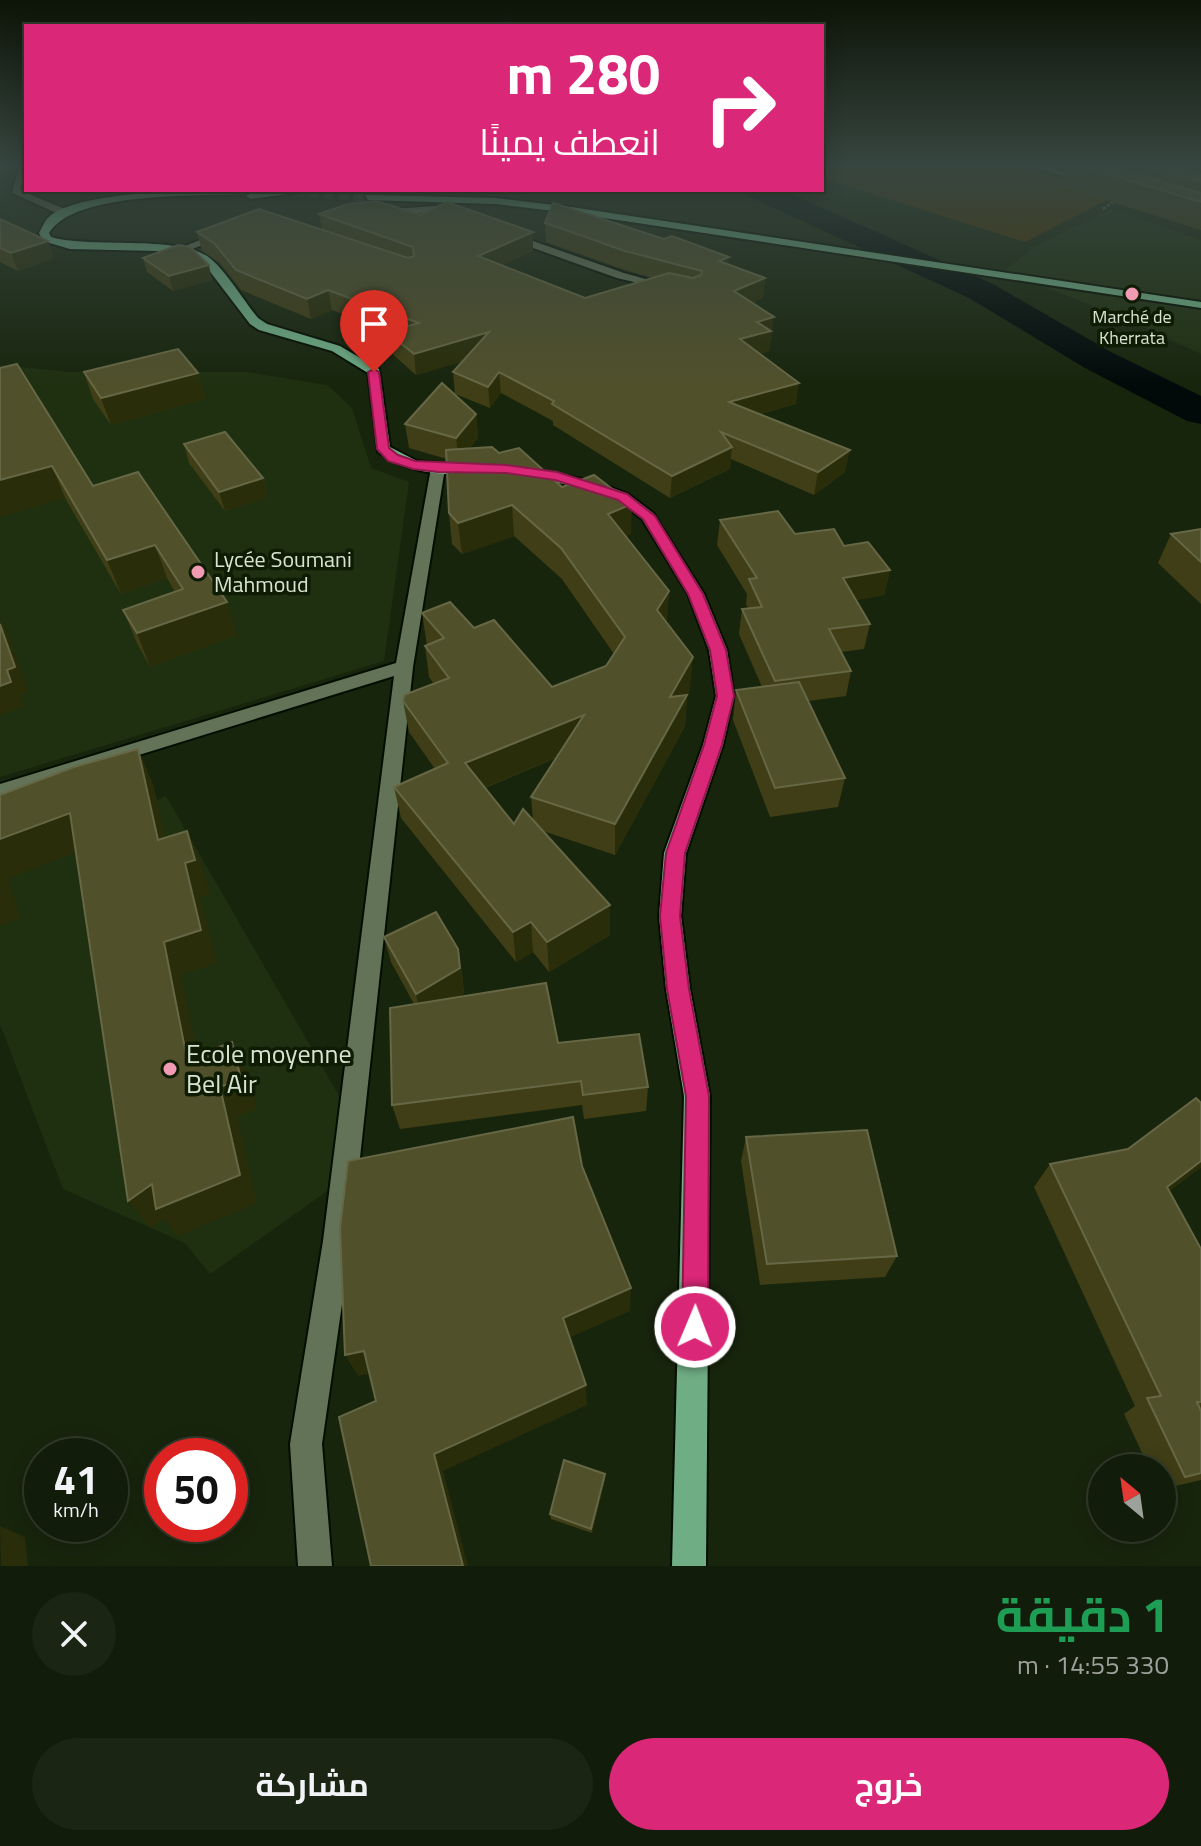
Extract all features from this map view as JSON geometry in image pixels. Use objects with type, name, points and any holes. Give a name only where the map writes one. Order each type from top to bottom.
[{"type":"main road","points":[[47,239],[63,245],[180,250],[198,255],[209,263],[254,321],[263,327],[329,347],[365,363],[374,372],[383,449],[393,458],[413,465],[438,468],[500,469],[557,476],[623,497],[648,516],[696,594],[718,650],[725,696],[713,745],[675,853],[670,916],[678,989],[697,1096],[698,1194],[689,1566]]},
{"type":"main road","points":[[74,239],[90,246]]},
{"type":"main road","points":[[769,239],[1201,305]]},
{"type":"street","points":[[180,250],[209,239]]},
{"type":"street","points":[[517,239],[621,276],[678,289]]},
{"type":"street","points":[[315,1566],[306,1444],[337,1241],[404,667],[438,468]]},
{"type":"street","points":[[0,791],[404,667]]},
{"type":"shaded area","name":"Marché de Kherrata","points":[[1050,239],[1201,240],[1201,354],[1121,317],[1004,271]]},
{"type":"shaded area","name":"Lycée Soumani Mahmoud","points":[[0,365],[69,372],[246,372],[327,385],[352,408],[371,468],[409,482],[384,661],[0,777]]},
{"type":"shaded area","name":"Ecole moyenne Bel Air","points":[[166,796],[349,1113],[333,1187],[210,1274],[185,1243],[63,1189],[0,1024],[0,873]]},
{"type":"building","points":[[0,239],[48,241],[11,253],[0,248]]},
{"type":"building","points":[[208,239],[350,239],[408,258],[414,256],[413,247],[390,239],[517,239],[478,256],[585,298],[669,273],[693,278],[701,275],[702,271],[591,239],[680,239],[729,257],[719,261],[765,278],[734,291],[774,317],[757,322],[771,331],[740,339],[799,383],[729,402],[850,450],[818,472],[721,432],[732,447],[672,476],[552,404],[554,401],[499,372],[488,387],[453,372],[489,332],[414,354],[387,332],[419,323],[328,290],[307,299],[236,270]]},
{"type":"building","points":[[178,245],[190,247],[209,265],[169,276],[143,258]]},
{"type":"building","points":[[178,349],[198,373],[101,398],[84,372]]},
{"type":"building","points":[[17,364],[93,486],[138,472],[227,602],[137,633],[123,610],[183,589],[155,545],[107,560],[52,466],[0,480],[0,368]]},
{"type":"building","points":[[442,383],[476,414],[456,438],[405,424]]},
{"type":"building","points":[[225,432],[263,478],[219,492],[184,444]]},
{"type":"building","points":[[492,447],[499,453],[519,448],[562,487],[594,475],[632,504],[608,514],[669,591],[657,610],[693,657],[670,697],[687,695],[615,824],[531,797],[584,715],[465,763],[514,824],[523,809],[610,905],[547,942],[531,922],[513,932],[394,787],[448,763],[403,701],[404,695],[449,678],[425,646],[444,638],[422,613],[450,602],[474,628],[494,620],[552,687],[606,666],[625,637],[561,548],[512,505],[458,523],[449,513],[446,450]]},
{"type":"building","points":[[778,511],[795,534],[834,529],[844,546],[868,542],[890,570],[843,578],[870,624],[829,629],[851,671],[775,681],[742,609],[762,607],[749,579],[757,578],[720,520]]},
{"type":"building","points":[[1201,529],[1201,562],[1171,534]]},
{"type":"building","points":[[0,624],[15,667],[7,670],[11,682],[0,686]]},
{"type":"building","points":[[799,682],[845,778],[775,788],[736,690]]},
{"type":"building","points":[[138,749],[158,840],[187,831],[195,860],[185,863],[201,930],[164,942],[187,1059],[232,1042],[241,1079],[220,1087],[240,1175],[156,1209],[152,1184],[128,1201],[70,813],[0,839],[0,795],[74,767]]},
{"type":"building","points":[[436,912],[458,949],[460,968],[416,994],[384,937]]},
{"type":"building","points":[[546,983],[558,1043],[639,1034],[648,1087],[583,1095],[581,1081],[392,1105],[390,1008]]},
{"type":"building","points":[[1196,1098],[1201,1103],[1201,1161],[1167,1187],[1201,1249],[1201,1402],[1197,1402],[1201,1411],[1201,1473],[1185,1477],[1147,1398],[1161,1396],[1050,1164],[1128,1149]]},
{"type":"building","points":[[573,1117],[582,1166],[631,1288],[563,1318],[586,1385],[434,1454],[463,1566],[371,1566],[339,1417],[376,1401],[364,1351],[345,1355],[340,1228],[348,1161]]},
{"type":"building","points":[[867,1130],[897,1256],[767,1264],[746,1137]]},
{"type":"building","points":[[564,1460],[605,1474],[591,1529],[550,1514]]},
{"type":"waterway","points":[[866,239],[981,291],[1098,360],[1201,412]]},
{"type":"place","name":"Marché de Kherrata","points":[[1132,294]]},
{"type":"place","name":"Lycée Soumani Mahmoud","points":[[198,572]]},
{"type":"place","name":"Ecole moyenne Bel Air","points":[[170,1069]]},
{"type":"route","points":[[374,372],[383,449],[393,458],[413,465],[438,468],[506,469],[557,476],[623,497],[648,516],[696,594],[718,650],[725,696],[713,745],[675,853],[670,916],[678,989],[697,1096],[695,1327]]}]
